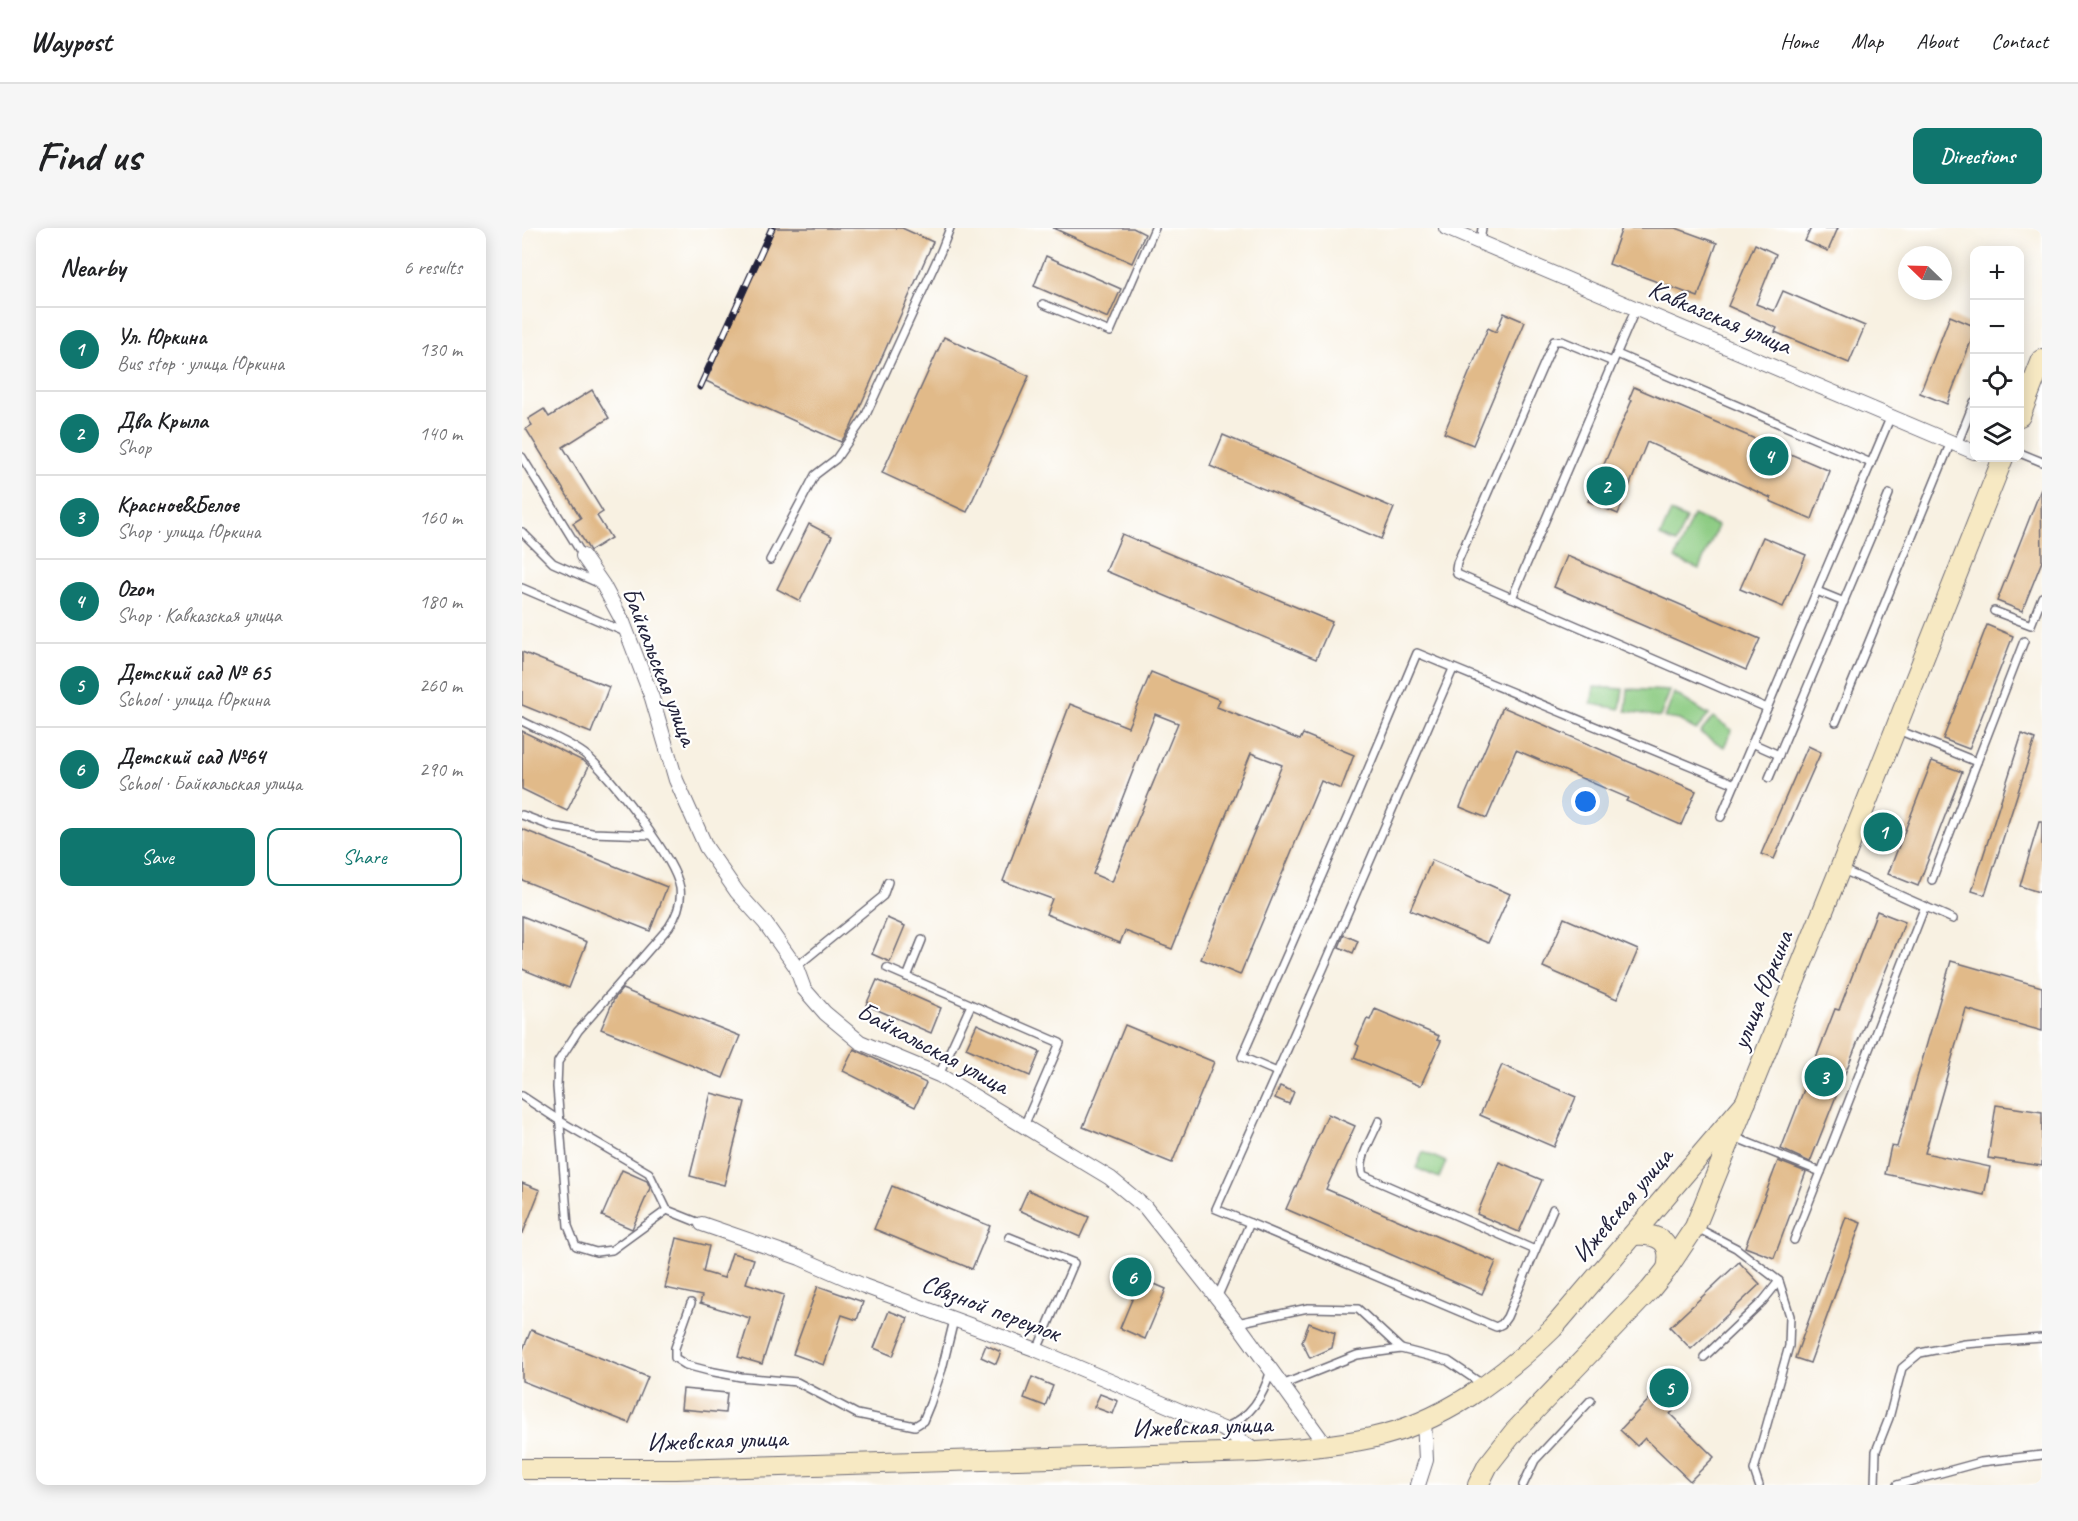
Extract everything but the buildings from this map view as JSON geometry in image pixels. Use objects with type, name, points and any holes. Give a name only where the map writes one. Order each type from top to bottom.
[{"type":"street","name":"Кавказская улица","points":[[1446,228],[1970,450]]},
{"type":"street","points":[[2022,408],[2042,360]]},
{"type":"street","name":"улица Юркина","points":[[1478,1485],[1488,1465],[1514,1432],[1650,1290],[1695,1227],[1840,869],[1996,462]]},
{"type":"street","name":"Байкальская улица","points":[[583,556],[603,585],[627,633],[652,698],[676,780],[706,847],[737,892],[765,923],[796,967],[804,989],[825,1013],[860,1042],[939,1075],[1110,1178],[1145,1207],[1237,1323],[1326,1446]]},
{"type":"street","name":"Ижевская улица","points":[[522,1469],[664,1469],[1257,1452],[1326,1446],[1373,1438],[1424,1420],[1455,1405],[1518,1361],[1553,1328],[1746,1102]]},
{"type":"street","name":"Связной переулок","points":[[702,1224],[800,1258],[864,1286],[1037,1350],[1222,1429],[1257,1452]]},
{"type":"street","points":[[1632,1234],[1657,1237],[1667,1245],[1670,1258],[1667,1269]]},
{"type":"street","points":[[1418,1485],[1426,1460],[1424,1420]]},
{"type":"lane","points":[[770,560],[815,475],[836,459],[865,417],[950,228]]},
{"type":"lane","points":[[1043,304],[1110,332],[1155,228]]},
{"type":"lane","points":[[1480,242],[1482,228]]},
{"type":"lane","points":[[1512,598],[1636,308]]},
{"type":"lane","points":[[1613,362],[1562,341],[1554,341],[1462,552],[1456,570],[1457,574],[1767,708]]},
{"type":"lane","points":[[1617,354],[1871,463]]},
{"type":"lane","points":[[1836,722],[1971,408]]},
{"type":"lane","points":[[1721,817],[1891,416]]},
{"type":"lane","points":[[2024,455],[2042,462]]},
{"type":"lane","points":[[522,457],[583,556]]},
{"type":"lane","points":[[1769,778],[1889,494]]},
{"type":"lane","points":[[522,532],[553,563],[603,585]]},
{"type":"lane","points":[[522,588],[627,633]]},
{"type":"lane","points":[[1817,591],[1844,602]]},
{"type":"lane","points":[[1994,611],[2031,625],[2042,597]]},
{"type":"lane","points":[[1932,879],[2024,641]]},
{"type":"lane","points":[[1277,1072],[1242,1058],[1417,653],[1735,784]]},
{"type":"lane","points":[[1453,669],[1216,1209],[1496,1327],[1502,1324],[1507,1317],[1553,1209]]},
{"type":"lane","points":[[522,721],[585,754],[606,773],[651,835],[677,876],[680,891],[678,914],[578,1031],[558,1062],[557,1087],[568,1226],[576,1246],[596,1252],[612,1250],[667,1209]]},
{"type":"lane","points":[[1895,729],[1977,762]]},
{"type":"lane","points":[[1752,743],[1779,755]]},
{"type":"lane","points":[[522,815],[551,826],[592,833],[651,835]]},
{"type":"lane","points":[[1840,869],[1953,919]]},
{"type":"lane","points":[[796,967],[883,896],[888,882]]},
{"type":"lane","points":[[1794,1240],[1925,906]]},
{"type":"lane","points":[[907,977],[922,940]]},
{"type":"lane","points":[[887,968],[1060,1043],[1024,1126]]},
{"type":"lane","points":[[939,1075],[971,1005]]},
{"type":"lane","points":[[522,1096],[560,1121],[650,1173],[667,1209],[702,1224]]},
{"type":"lane","points":[[1379,1121],[1363,1160],[1361,1169],[1363,1175],[1535,1250]]},
{"type":"lane","points":[[1732,1136],[1821,1172]]},
{"type":"lane","points":[[1217,1298],[1250,1223]]},
{"type":"lane","points":[[1695,1227],[1736,1248],[1779,1281],[1790,1316],[1789,1346],[1754,1470],[1759,1485]]},
{"type":"lane","points":[[1009,1237],[1074,1263],[1037,1350]]},
{"type":"lane","points":[[1704,1357],[1763,1301],[1779,1281]]},
{"type":"lane","points":[[691,1303],[675,1348],[675,1358],[686,1365],[741,1377],[797,1383],[857,1414],[915,1426],[923,1421],[930,1404],[942,1369],[954,1320]]},
{"type":"lane","points":[[1237,1323],[1308,1308],[1358,1309],[1401,1348]]},
{"type":"lane","points":[[1875,1485],[1876,1451],[1889,1418],[1902,1368],[1920,1353],[1965,1344],[2042,1338]]},
{"type":"lane","points":[[1282,1385],[1357,1355],[1401,1348],[1448,1361],[1485,1386]]},
{"type":"lane","points":[[1222,1429],[1246,1414],[1258,1403],[1265,1391],[1271,1370]]},
{"type":"lane","points":[[1523,1485],[1534,1460],[1590,1400]]},
{"type":"lane","points":[[1897,1485],[1981,1462],[2042,1455]]},
{"type":"green space","points":[[1671,512],[1686,519],[1676,543],[1660,536]]},
{"type":"green space","points":[[1693,515],[1718,526],[1699,569],[1675,559]]},
{"type":"green space","points":[[1594,687],[1623,689],[1620,709],[1591,704]]},
{"type":"green space","points":[[1628,689],[1670,691],[1660,717],[1626,711]]},
{"type":"green space","points":[[1674,693],[1709,715],[1696,730],[1679,720],[1665,718]]},
{"type":"green space","points":[[1713,717],[1732,730],[1724,747],[1700,733]]},
{"type":"green space","points":[[1423,1152],[1446,1162],[1439,1178],[1416,1168]]},
{"type":"railway","points":[[700,387],[772,228]]},
{"type":"place","name":"Ozon","points":[[1769,456]]},
{"type":"place","name":"Два Крыла","points":[[1606,486]]},
{"type":"place","name":"Ул. Юркина","points":[[1883,832]]},
{"type":"place","name":"Красное&Белое","points":[[1824,1077]]},
{"type":"place","name":"Детский сад №64","points":[[1132,1277]]},
{"type":"place","name":"Детский сад № 65","points":[[1669,1388]]}]
